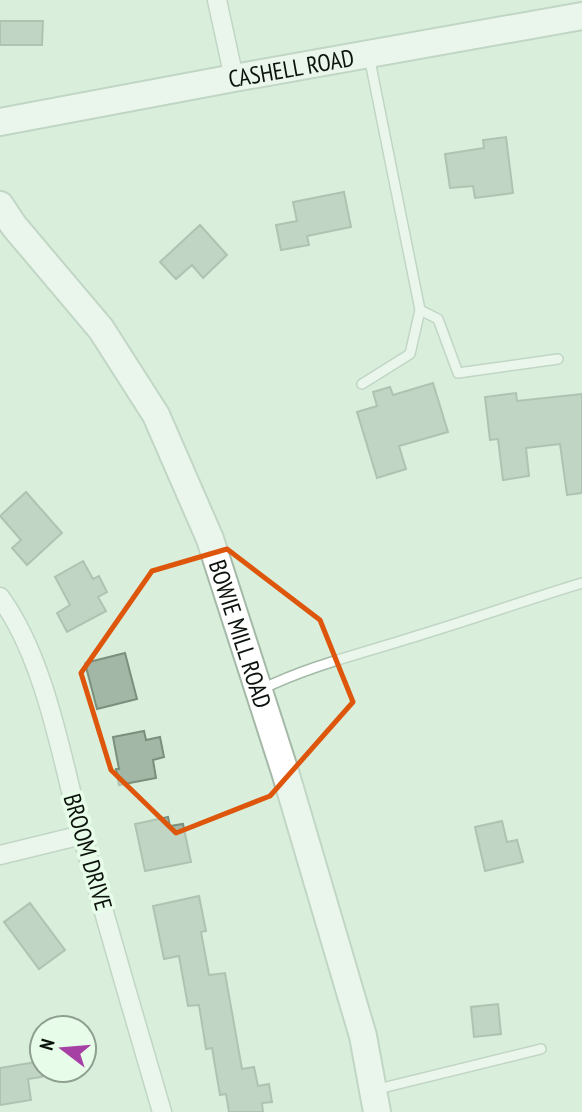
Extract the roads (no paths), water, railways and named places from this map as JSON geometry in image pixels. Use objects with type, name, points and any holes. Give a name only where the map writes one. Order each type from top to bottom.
[{"type":"street","points":[[217,0],[234,78]]},
{"type":"street","name":"CASHELL ROAD","points":[[0,122],[582,16]]},
{"type":"street","name":"BOWIE MILL ROAD","points":[[0,205],[14,226],[101,328],[156,415],[210,539],[259,691],[363,1036],[375,1101]]},
{"type":"street","name":"BROOM DRIVE","points":[[0,597],[27,645],[43,690],[162,1112]]},
{"type":"street","points":[[0,855],[82,835]]},
{"type":"lane","points":[[362,384],[410,354],[420,310],[369,54]]},
{"type":"lane","points":[[420,310],[438,319],[458,373],[558,359]]},
{"type":"lane","points":[[259,691],[292,674],[344,656],[421,635],[582,583]]},
{"type":"lane","points":[[375,1101],[541,1049]]}]
